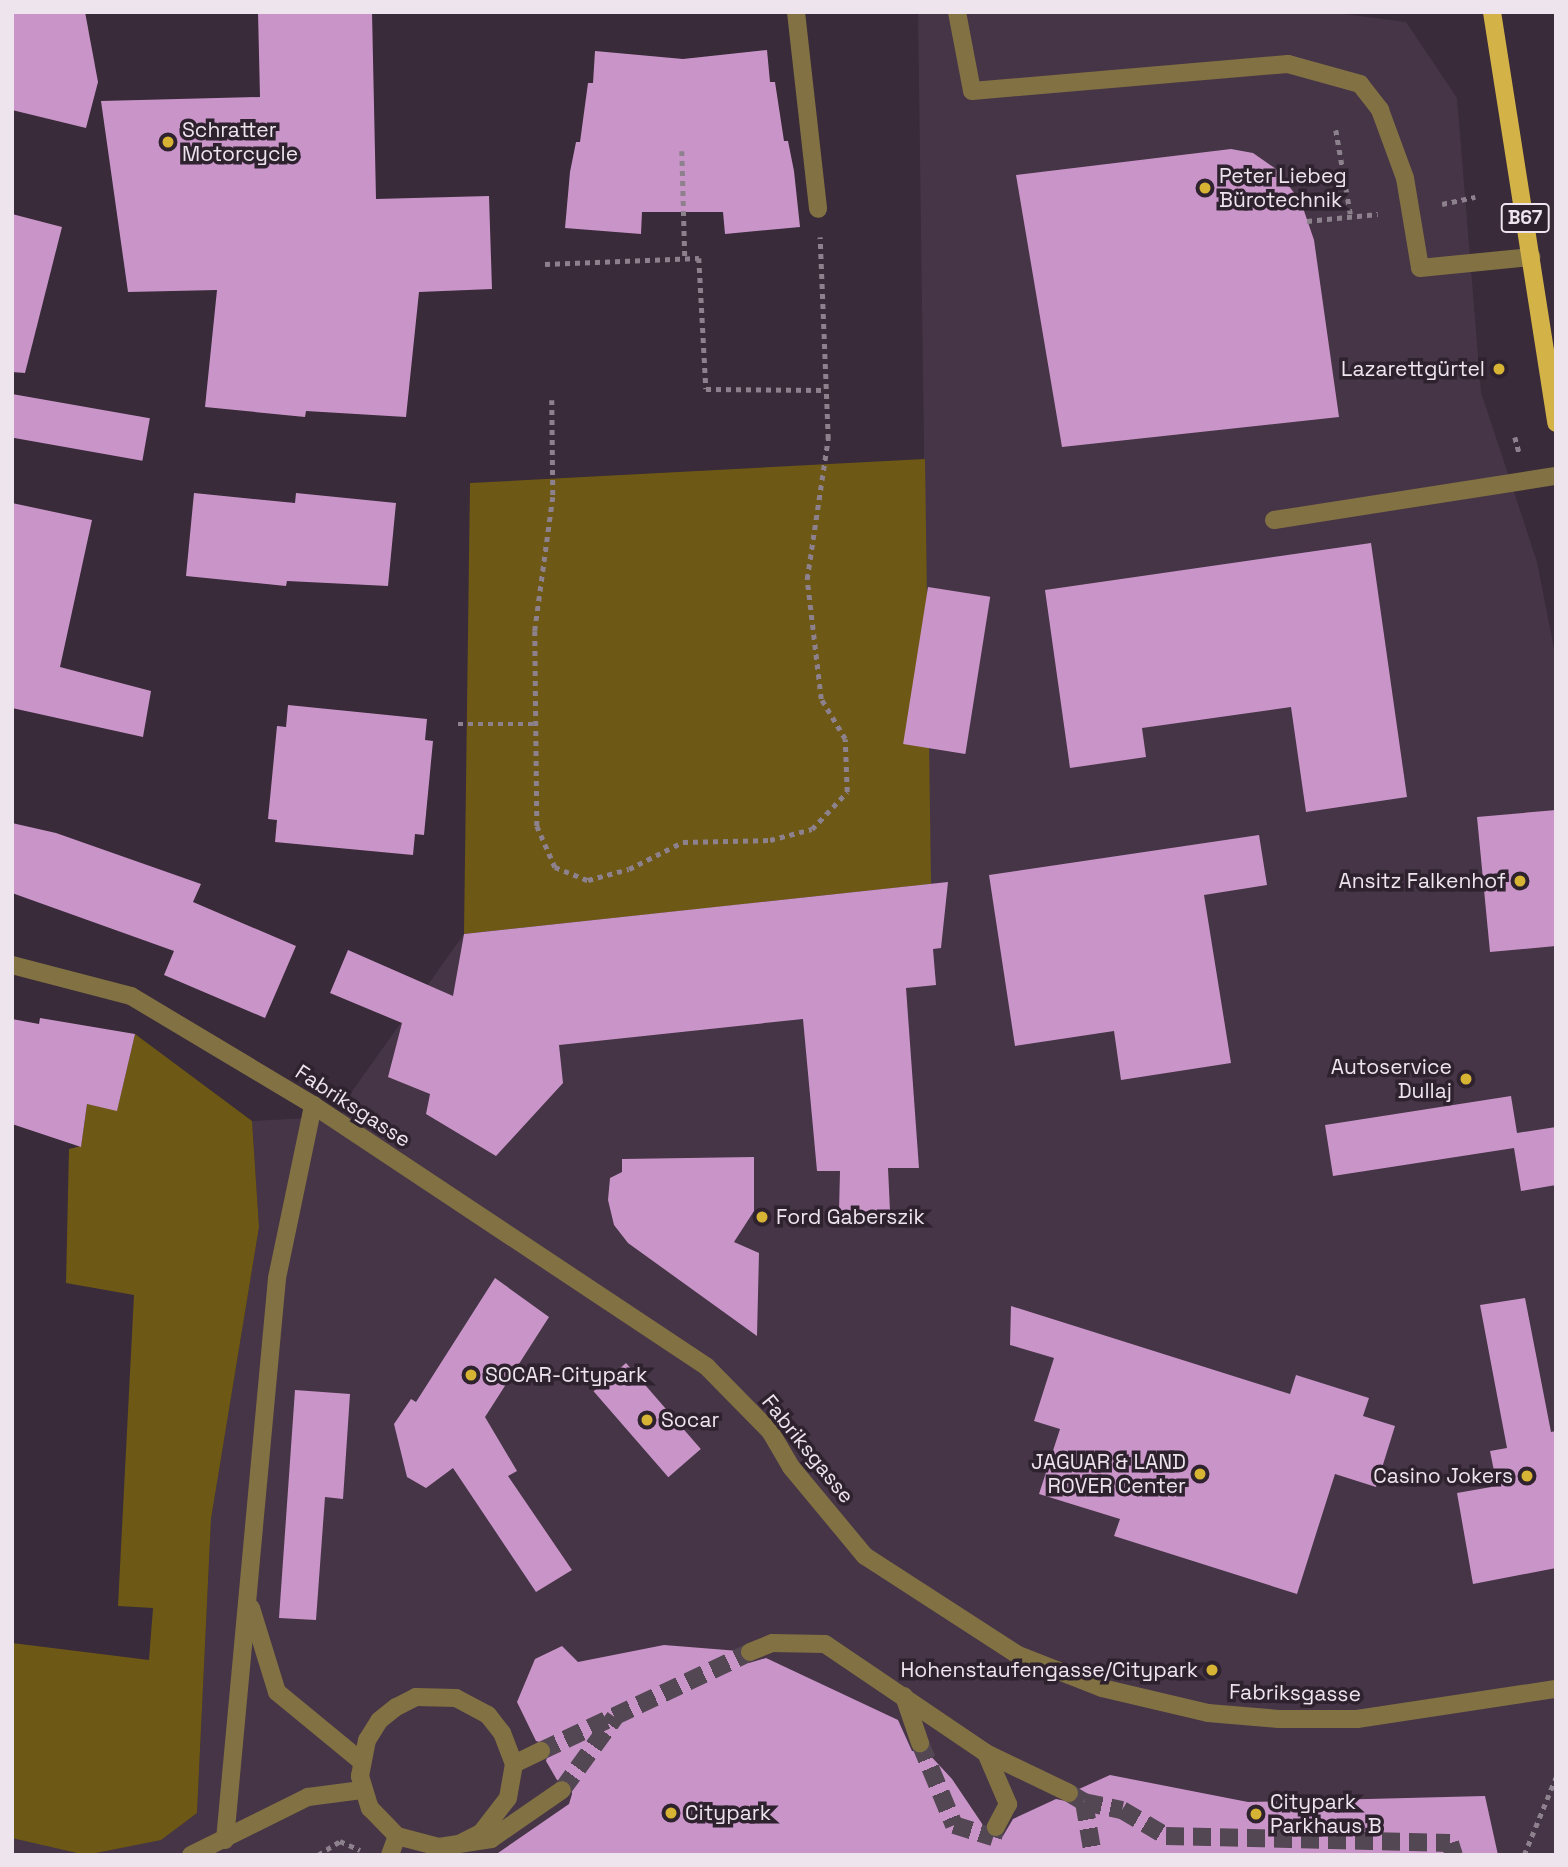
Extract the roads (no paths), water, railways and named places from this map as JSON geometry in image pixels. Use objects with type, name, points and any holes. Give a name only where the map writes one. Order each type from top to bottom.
[{"type":"main road","name":"B67","points":[[1492,12],[1556,423]]},
{"type":"street","points":[[796,12],[818,209]]},
{"type":"street","points":[[957,12],[972,91],[1288,64],[1360,84],[1380,110],[1405,178],[1420,268],[1531,257]]},
{"type":"street","points":[[1274,520],[1556,475]]},
{"type":"street","name":"Fabriksgasse","points":[[12,965],[131,996],[313,1105],[707,1367],[770,1431],[791,1468],[865,1556],[1018,1655],[1102,1688],[1208,1713],[1279,1719],[1357,1719],[1556,1689]]},
{"type":"street","points":[[225,1840],[277,1278],[313,1105]]},
{"type":"street","points":[[249,1600],[277,1692],[361,1761]]},
{"type":"street","points":[[750,1652],[772,1643],[825,1644],[986,1753],[1069,1794]]},
{"type":"street","points":[[461,1843],[481,1833],[497,1817],[508,1798],[514,1764],[502,1732],[488,1715],[473,1704],[438,1695],[416,1697],[387,1714],[367,1740],[361,1761],[362,1790],[382,1824],[397,1836],[439,1847],[491,1839],[562,1790]]},
{"type":"street","points":[[904,1696],[920,1743]]},
{"type":"street","points":[[514,1764],[541,1751]]},
{"type":"street","points":[[986,1753],[1008,1804],[996,1827]]},
{"type":"street","points":[[191,1855],[308,1797],[362,1790]]},
{"type":"street","points":[[390,1855],[397,1836]]},
{"type":"tunnel","points":[[541,1751],[750,1652]]},
{"type":"tunnel","points":[[562,1790],[615,1717]]},
{"type":"tunnel","points":[[920,1743],[954,1825],[993,1837],[996,1827]]},
{"type":"tunnel","points":[[1069,1793],[1084,1802],[1122,1810],[1166,1836],[1450,1843],[1454,1855]]},
{"type":"tunnel","points":[[1084,1802],[1093,1855]]},
{"type":"place","name":"Schratter Motorcycle","points":[[168,142]]},
{"type":"place","name":"Peter Liebeg Bürotechnik","points":[[1205,188]]},
{"type":"place","name":"Lazarettgürtel","points":[[1499,369]]},
{"type":"place","name":"Ansitz Falkenhof","points":[[1520,881]]},
{"type":"place","name":"Autoservice Dullaj","points":[[1466,1079]]},
{"type":"place","name":"Ford Gaberszik","points":[[762,1217]]},
{"type":"place","name":"SOCAR-Citypark","points":[[471,1375]]},
{"type":"place","name":"Socar","points":[[647,1420]]},
{"type":"place","name":"JAGUAR & LAND ROVER Center","points":[[1200,1474]]},
{"type":"place","name":"Casino Jokers","points":[[1527,1476]]},
{"type":"place","name":"Hohenstaufengasse/Citypark","points":[[1212,1670]]},
{"type":"place","name":"Citypark","points":[[671,1813]]},
{"type":"place","name":"Citypark Parkhaus B","points":[[1256,1814]]}]
